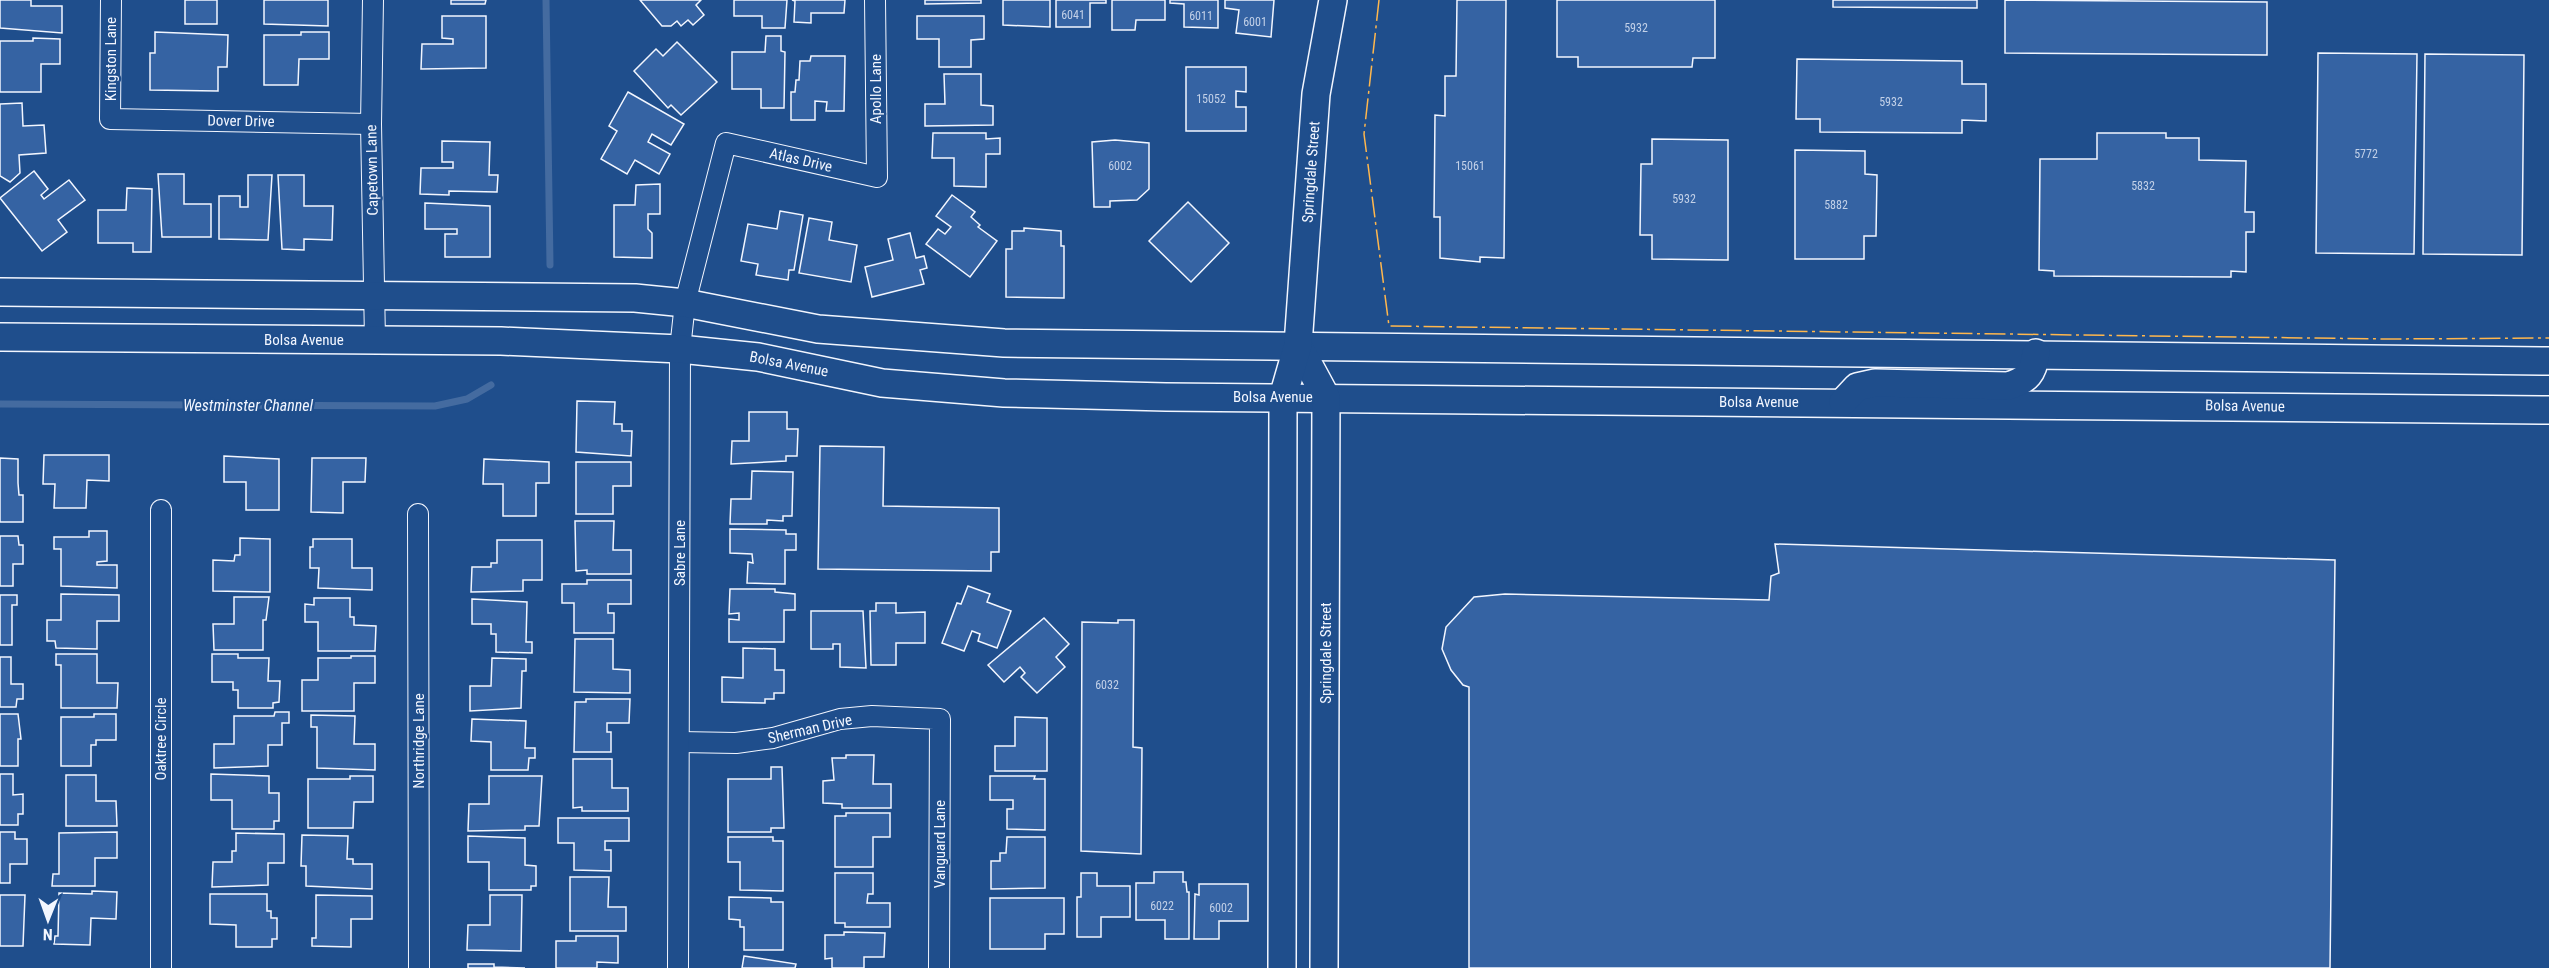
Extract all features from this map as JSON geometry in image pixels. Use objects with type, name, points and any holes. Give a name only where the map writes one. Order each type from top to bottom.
[{"type":"main road","name":"Springdale Street","points":[[1282,968],[1283,397],[1298,345],[1316,94],[1333,0]]},
{"type":"main road","points":[[0,292],[635,298],[685,303],[818,329],[993,342],[2549,361]]},
{"type":"main road","name":"Bolsa Avenue","points":[[0,337],[501,341],[680,349],[758,357],[882,383],[959,389],[1166,397],[2549,410]]},
{"type":"main road","name":"Springdale Street","points":[[1298,345],[1326,398],[1324,968]]},
{"type":"main road","points":[[1842,402],[1857,387],[1875,382],[2008,386],[2024,381],[2033,370],[2036,353]]},
{"type":"street","name":"Kingston Lane","points":[[110,119],[111,0]]},
{"type":"street","name":"Capetown Lane","points":[[373,0],[371,124],[375,340]]},
{"type":"street","name":"Apollo Lane","points":[[875,0],[877,177]]},
{"type":"street","name":"Dover Drive","points":[[110,119],[371,124]]},
{"type":"street","name":"Atlas Drive","points":[[726,143],[877,177]]},
{"type":"street","name":"Sabre Lane","points":[[678,968],[680,349],[685,303],[726,143]]},
{"type":"street","name":"Oaktree Circle","points":[[161,510],[161,968]]},
{"type":"street","name":"Northridge Lane","points":[[418,514],[419,968]]},
{"type":"street","name":"Sherman Drive","points":[[680,742],[736,743],[764,740],[840,719],[872,716],[940,719]]},
{"type":"street","name":"Vanguard Lane","points":[[939,968],[940,719]]},
{"type":"building","points":[[0,0],[31,0],[31,6],[62,6],[62,33],[0,28]]},
{"type":"building","points":[[185,0],[217,0],[217,24],[185,24]]},
{"type":"building","points":[[264,0],[328,0],[328,26],[264,24]]},
{"type":"building","points":[[451,0],[486,0],[485,4],[451,4]]},
{"type":"building","points":[[640,0],[701,0],[696,5],[704,15],[693,25],[688,20],[681,26],[677,21],[671,26],[662,26]]},
{"type":"building","points":[[734,0],[787,0],[785,28],[762,28],[762,16],[734,16]]},
{"type":"building","points":[[792,0],[845,0],[844,13],[811,13],[811,23],[794,22],[795,1]]},
{"type":"building","points":[[925,0],[981,0],[981,3],[925,4]]},
{"type":"building","points":[[1003,0],[1050,0],[1050,27],[1003,25]]},
{"type":"building","points":[[1056,0],[1106,0],[1106,3],[1090,3],[1090,27],[1056,27]]},
{"type":"building","points":[[1112,0],[1165,0],[1165,20],[1136,20],[1135,30],[1112,30]]},
{"type":"building","points":[[1170,0],[1218,0],[1218,28],[1184,27],[1184,4],[1170,3]]},
{"type":"building","points":[[1225,0],[1274,0],[1271,37],[1236,33],[1239,10],[1225,8]]},
{"type":"building","points":[[1457,0],[1506,0],[1504,258],[1480,257],[1480,262],[1440,258],[1440,217],[1434,217],[1435,115],[1445,116],[1445,76],[1456,76]]},
{"type":"building","points":[[1557,0],[1715,0],[1715,58],[1693,58],[1692,67],[1578,67],[1578,57],[1557,57]]},
{"type":"building","points":[[1833,0],[1977,0],[1977,8],[1833,7]]},
{"type":"building","points":[[2005,0],[2267,2],[2267,55],[2005,53]]},
{"type":"building","points":[[442,16],[486,16],[486,68],[421,69],[422,44],[453,44],[453,39],[442,38]]},
{"type":"building","points":[[917,16],[984,16],[984,39],[971,40],[971,67],[939,67],[939,39],[917,39]]},
{"type":"building","points":[[155,32],[228,35],[227,67],[218,67],[218,91],[150,90],[150,53],[155,53]]},
{"type":"building","points":[[301,32],[329,32],[329,59],[299,59],[298,85],[264,85],[264,35],[301,35]]},
{"type":"building","points":[[766,36],[781,36],[781,51],[785,52],[784,108],[761,108],[761,89],[732,89],[732,52],[765,52]]},
{"type":"building","points":[[33,38],[60,39],[60,64],[41,64],[41,92],[0,92],[0,41],[33,41]]},
{"type":"building","points":[[677,42],[717,82],[681,115],[671,105],[668,108],[634,71],[656,49],[663,56]]},
{"type":"building","points":[[2318,53],[2417,54],[2414,254],[2316,253]]},
{"type":"building","points":[[2425,54],[2524,55],[2522,255],[2423,254]]},
{"type":"building","points":[[811,56],[845,56],[844,111],[826,111],[827,102],[815,101],[815,120],[791,120],[791,92],[795,92],[796,80],[799,80],[800,61],[810,61]]},
{"type":"building","points":[[1797,59],[1962,61],[1962,84],[1986,84],[1986,121],[1962,120],[1962,133],[1820,132],[1820,119],[1796,119]]},
{"type":"building","points":[[1186,67],[1246,67],[1246,92],[1236,91],[1236,107],[1246,107],[1246,131],[1186,131]]},
{"type":"building","points":[[944,74],[981,74],[981,105],[993,106],[993,125],[925,126],[925,104],[945,104]]},
{"type":"building","points":[[628,92],[684,124],[671,145],[652,134],[648,142],[670,154],[659,174],[635,160],[627,174],[601,159],[617,131],[609,126]]},
{"type":"building","points":[[22,103],[23,126],[44,125],[46,153],[19,155],[20,173],[10,182],[0,176],[0,104]]},
{"type":"building","points":[[933,133],[986,133],[986,139],[1000,138],[1000,154],[986,154],[986,187],[954,186],[954,158],[932,158]]},
{"type":"building","points":[[2097,133],[2166,133],[2166,138],[2199,138],[2199,160],[2246,161],[2245,212],[2254,212],[2254,232],[2246,232],[2246,272],[2231,271],[2231,277],[2054,276],[2054,271],[2039,270],[2040,159],[2097,159]]},
{"type":"building","points":[[1652,139],[1728,140],[1728,260],[1652,259],[1652,235],[1640,235],[1641,164],[1652,164]]},
{"type":"building","points":[[1115,140],[1149,143],[1149,189],[1137,200],[1110,201],[1110,207],[1094,207],[1092,142]]},
{"type":"building","points":[[442,141],[490,142],[489,175],[498,175],[497,192],[449,191],[449,195],[420,194],[421,168],[453,168],[453,162],[442,162]]},
{"type":"building","points":[[1795,150],[1865,151],[1865,174],[1877,175],[1876,236],[1864,236],[1864,259],[1795,259]]},
{"type":"building","points":[[34,171],[48,189],[41,195],[44,199],[69,180],[85,200],[58,220],[67,232],[42,251],[0,198]]},
{"type":"building","points":[[158,174],[184,174],[184,204],[211,204],[211,237],[162,237]]},
{"type":"building","points":[[248,175],[272,175],[268,240],[219,239],[219,196],[240,196],[240,207],[248,207]]},
{"type":"building","points":[[278,175],[304,175],[304,206],[333,206],[332,240],[304,239],[304,250],[282,249]]},
{"type":"building","points":[[660,184],[660,214],[648,214],[648,229],[652,233],[652,258],[614,257],[614,205],[635,205],[636,185]]},
{"type":"building","points":[[127,188],[152,189],[151,252],[133,252],[133,243],[98,243],[98,210],[126,210]]},
{"type":"building","points":[[952,195],[975,212],[971,217],[980,225],[978,227],[997,241],[970,277],[926,244],[938,229],[945,234],[951,227],[936,216]]},
{"type":"building","points":[[1188,202],[1229,243],[1191,282],[1149,241]]},
{"type":"building","points":[[425,203],[490,206],[490,257],[445,257],[445,234],[457,234],[457,229],[425,229]]},
{"type":"building","points":[[780,211],[803,215],[794,270],[789,270],[788,280],[756,275],[758,264],[741,261],[748,224],[777,229]]},
{"type":"building","points":[[809,218],[832,222],[829,240],[857,245],[851,282],[799,273]]},
{"type":"building","points":[[1024,228],[1061,231],[1061,246],[1064,246],[1064,298],[1006,297],[1006,249],[1012,249],[1012,231],[1024,231]]},
{"type":"building","points":[[910,233],[916,258],[924,256],[927,268],[920,270],[924,284],[872,297],[865,267],[893,260],[888,239]]},
{"type":"building","points":[[577,401],[615,402],[614,424],[622,424],[622,431],[632,431],[631,456],[576,452]]},
{"type":"building","points":[[749,412],[787,412],[787,429],[798,429],[797,456],[786,456],[786,461],[731,464],[732,441],[749,441]]},
{"type":"building","points":[[820,446],[884,447],[883,506],[999,508],[999,552],[991,552],[991,571],[818,569]]},
{"type":"building","points":[[44,455],[109,455],[109,481],[87,480],[86,508],[54,508],[55,484],[43,484]]},
{"type":"building","points":[[224,456],[279,459],[279,510],[246,510],[246,482],[224,482]]},
{"type":"building","points":[[0,458],[18,459],[19,495],[23,495],[23,522],[0,522]]},
{"type":"building","points":[[312,458],[366,458],[365,482],[343,482],[343,513],[311,512]]},
{"type":"building","points":[[484,459],[549,462],[549,483],[536,483],[536,516],[503,516],[503,484],[483,484]]},
{"type":"building","points":[[576,462],[631,462],[631,486],[613,486],[613,514],[576,514]]},
{"type":"building","points":[[752,471],[793,472],[792,516],[783,516],[783,521],[767,520],[767,524],[730,524],[731,499],[751,499]]},
{"type":"building","points":[[575,521],[614,521],[613,550],[631,550],[631,574],[587,574],[587,570],[576,571]]},
{"type":"building","points":[[730,529],[786,530],[786,534],[796,534],[796,550],[785,550],[785,584],[747,583],[748,562],[753,563],[752,554],[730,553]]},
{"type":"building","points":[[89,531],[107,531],[107,561],[97,562],[97,565],[117,565],[117,588],[61,586],[61,549],[54,549],[54,537],[89,537]]},
{"type":"building","points":[[0,536],[18,536],[19,545],[23,545],[23,564],[13,564],[13,586],[0,586]]},
{"type":"building","points":[[240,538],[270,539],[270,592],[213,591],[213,560],[234,561],[235,555],[240,555]]},
{"type":"building","points":[[313,539],[352,539],[352,568],[372,568],[372,590],[318,588],[319,568],[310,568],[310,547],[313,547]]},
{"type":"building","points":[[497,540],[542,540],[542,580],[523,580],[523,591],[471,592],[472,567],[491,567],[491,563],[497,563]]},
{"type":"building","points":[[1775,544],[2335,560],[2330,968],[1469,968],[1469,687],[1463,685],[1451,670],[1442,649],[1446,627],[1474,597],[1505,594],[1769,600],[1771,576],[1779,573]]},
{"type":"building","points":[[587,580],[631,580],[631,604],[608,604],[608,613],[614,613],[614,633],[574,633],[574,603],[562,603],[562,584],[587,584]]},
{"type":"building","points":[[968,586],[990,594],[987,602],[1011,611],[997,648],[978,641],[980,634],[972,631],[964,651],[942,643],[957,603],[961,604]]},
{"type":"building","points":[[730,589],[775,589],[775,592],[795,594],[795,610],[784,610],[784,642],[729,642],[729,619],[739,620],[739,613],[729,614]]},
{"type":"building","points":[[61,594],[119,595],[119,621],[97,621],[97,649],[56,648],[55,641],[47,641],[47,620],[61,620]]},
{"type":"building","points":[[0,595],[17,595],[17,605],[12,605],[12,645],[0,645]]},
{"type":"building","points":[[234,597],[269,597],[266,620],[263,620],[263,650],[214,650],[213,624],[234,624]]},
{"type":"building","points":[[314,598],[350,598],[350,617],[354,617],[354,625],[376,626],[375,651],[318,651],[318,622],[305,622],[305,604],[314,605]]},
{"type":"building","points":[[472,599],[527,602],[526,642],[532,642],[532,653],[496,652],[496,634],[491,634],[491,624],[472,624]]},
{"type":"building","points":[[876,603],[896,603],[896,613],[925,612],[925,643],[896,643],[896,665],[871,665],[870,611],[876,611]]},
{"type":"building","points":[[811,611],[863,611],[866,668],[840,667],[840,644],[833,644],[833,649],[811,649]]},
{"type":"building","points":[[1044,618],[1069,644],[1056,657],[1065,667],[1037,693],[1021,677],[1025,673],[1020,667],[1004,682],[988,665]]},
{"type":"building","points":[[1118,620],[1134,620],[1133,747],[1142,748],[1141,854],[1081,851],[1082,622],[1118,623]]},
{"type":"building","points":[[575,639],[613,639],[613,669],[630,670],[630,693],[574,692]]},
{"type":"building","points":[[743,648],[775,649],[775,670],[784,670],[784,693],[774,693],[774,699],[765,699],[765,703],[722,702],[722,677],[743,678]]},
{"type":"building","points":[[56,654],[97,654],[97,683],[118,683],[117,708],[61,708],[61,665],[56,665]]},
{"type":"building","points":[[212,654],[238,654],[238,658],[269,658],[268,681],[280,681],[279,702],[273,703],[273,708],[238,708],[238,690],[233,690],[233,682],[212,682]]},
{"type":"building","points":[[351,656],[375,656],[375,683],[354,683],[354,711],[302,711],[302,680],[318,680],[318,658],[351,658]]},
{"type":"building","points":[[0,657],[11,657],[11,684],[23,684],[23,699],[17,699],[16,707],[0,707]]},
{"type":"building","points":[[492,658],[526,659],[526,671],[522,671],[521,708],[470,711],[470,686],[491,686]]},
{"type":"building","points":[[586,699],[630,699],[629,723],[607,723],[607,732],[611,732],[611,752],[574,752],[575,702],[586,702]]},
{"type":"building","points":[[275,712],[289,712],[289,723],[282,723],[282,745],[268,745],[268,766],[214,768],[214,744],[234,744],[234,716],[274,716]]},
{"type":"building","points":[[0,714],[18,714],[21,739],[18,739],[18,766],[0,766]]},
{"type":"building","points":[[94,714],[116,714],[116,740],[96,740],[96,745],[91,745],[91,766],[61,766],[61,717],[94,717]]},
{"type":"building","points":[[311,715],[355,716],[354,744],[375,744],[375,770],[317,768],[317,727],[311,727]]},
{"type":"building","points":[[1015,717],[1047,718],[1047,771],[995,771],[995,746],[1015,746]]},
{"type":"building","points":[[472,719],[526,721],[525,748],[535,748],[535,758],[529,758],[528,770],[491,770],[491,742],[471,741]]},
{"type":"building","points":[[846,755],[874,755],[873,784],[891,784],[891,808],[842,808],[842,804],[823,803],[823,781],[834,780],[832,758],[846,758]]},
{"type":"building","points":[[573,759],[612,759],[612,788],[628,788],[628,811],[582,811],[582,807],[573,808]]},
{"type":"building","points":[[771,767],[782,767],[784,828],[771,828],[771,832],[728,832],[728,779],[771,779]]},
{"type":"building","points":[[0,774],[13,774],[13,795],[23,794],[23,814],[18,814],[18,825],[0,825]]},
{"type":"building","points":[[211,774],[269,776],[269,793],[279,793],[279,821],[274,821],[274,829],[232,829],[232,800],[211,800]]},
{"type":"building","points":[[66,775],[96,775],[96,801],[116,801],[117,826],[66,826]]},
{"type":"building","points":[[350,776],[373,776],[373,802],[354,802],[353,828],[308,828],[308,779],[350,779]]},
{"type":"building","points":[[489,776],[542,776],[539,826],[525,826],[525,830],[468,831],[469,804],[489,804]]},
{"type":"building","points":[[990,776],[1035,776],[1034,779],[1045,779],[1045,830],[1007,829],[1007,809],[1013,809],[1013,800],[990,800]]},
{"type":"building","points":[[846,813],[890,813],[890,837],[873,837],[873,867],[835,867],[835,816],[846,816]]},
{"type":"building","points":[[558,818],[629,818],[629,841],[605,841],[605,850],[611,850],[611,871],[574,870],[574,843],[558,843]]},
{"type":"building","points":[[0,832],[15,832],[15,839],[27,839],[27,864],[10,864],[10,883],[0,883]]},
{"type":"building","points":[[117,832],[117,858],[95,858],[95,886],[52,886],[53,874],[59,874],[59,833]]},
{"type":"building","points":[[236,833],[284,834],[284,863],[268,863],[268,885],[212,887],[213,862],[232,862],[232,851],[236,851]]},
{"type":"building","points":[[302,835],[348,836],[347,859],[353,859],[353,864],[372,864],[372,889],[306,886],[306,866],[301,866]]},
{"type":"building","points":[[468,836],[525,838],[525,865],[536,866],[536,886],[531,886],[531,890],[489,890],[489,862],[468,862]]},
{"type":"building","points":[[728,837],[773,837],[773,841],[783,841],[783,891],[740,890],[740,862],[728,862]]},
{"type":"building","points":[[1007,837],[1045,837],[1045,888],[991,889],[991,861],[1000,861],[1000,853],[1006,853]]},
{"type":"building","points":[[1154,872],[1183,872],[1183,882],[1186,882],[1187,892],[1189,892],[1189,939],[1165,939],[1165,920],[1136,920],[1136,883],[1154,883]]},
{"type":"building","points":[[835,873],[873,873],[873,894],[868,894],[867,903],[890,903],[890,927],[845,927],[845,923],[835,923]]},
{"type":"building","points":[[1081,873],[1097,873],[1097,886],[1130,886],[1130,917],[1101,917],[1101,937],[1077,937],[1077,897],[1081,897]]},
{"type":"building","points":[[570,877],[609,877],[608,907],[626,907],[626,931],[570,931]]},
{"type":"building","points":[[1199,884],[1248,884],[1248,921],[1219,921],[1219,939],[1194,939],[1195,894],[1199,895]]},
{"type":"building","points":[[92,891],[117,892],[116,919],[91,918],[90,945],[54,944],[55,936],[58,936],[59,893],[92,894]]},
{"type":"building","points":[[210,894],[267,894],[267,911],[271,911],[271,918],[277,918],[277,939],[272,939],[272,947],[236,947],[236,925],[210,924]]},
{"type":"building","points":[[0,895],[25,895],[23,946],[0,946]]},
{"type":"building","points":[[316,895],[372,896],[372,919],[351,919],[351,947],[312,946],[312,938],[316,938]]},
{"type":"building","points":[[490,895],[522,895],[521,951],[467,950],[468,925],[490,925]]},
{"type":"building","points":[[729,897],[771,898],[771,902],[783,902],[783,950],[744,950],[744,927],[740,927],[740,920],[729,919]]},
{"type":"building","points":[[990,898],[1064,898],[1064,934],[1045,934],[1045,949],[990,949]]},
{"type":"building","points":[[844,932],[885,933],[884,957],[864,957],[864,968],[832,968],[832,958],[825,959],[825,935],[844,935]]},
{"type":"building","points":[[576,936],[618,936],[618,963],[597,962],[597,968],[556,968],[556,941],[576,941]]},
{"type":"building","points":[[744,956],[796,964],[795,968],[742,968]]},
{"type":"building","points":[[468,964],[494,964],[494,967],[525,968],[468,968]]},
{"type":"waterway","name":"Westminster Channel","points":[[546,0],[550,265]]},
{"type":"waterway","name":"Westminster Channel","points":[[0,404],[435,406],[467,399],[491,385]]},
{"type":"power","points":[[1379,0],[1364,134],[1389,326],[2388,339],[2549,338]]}]
